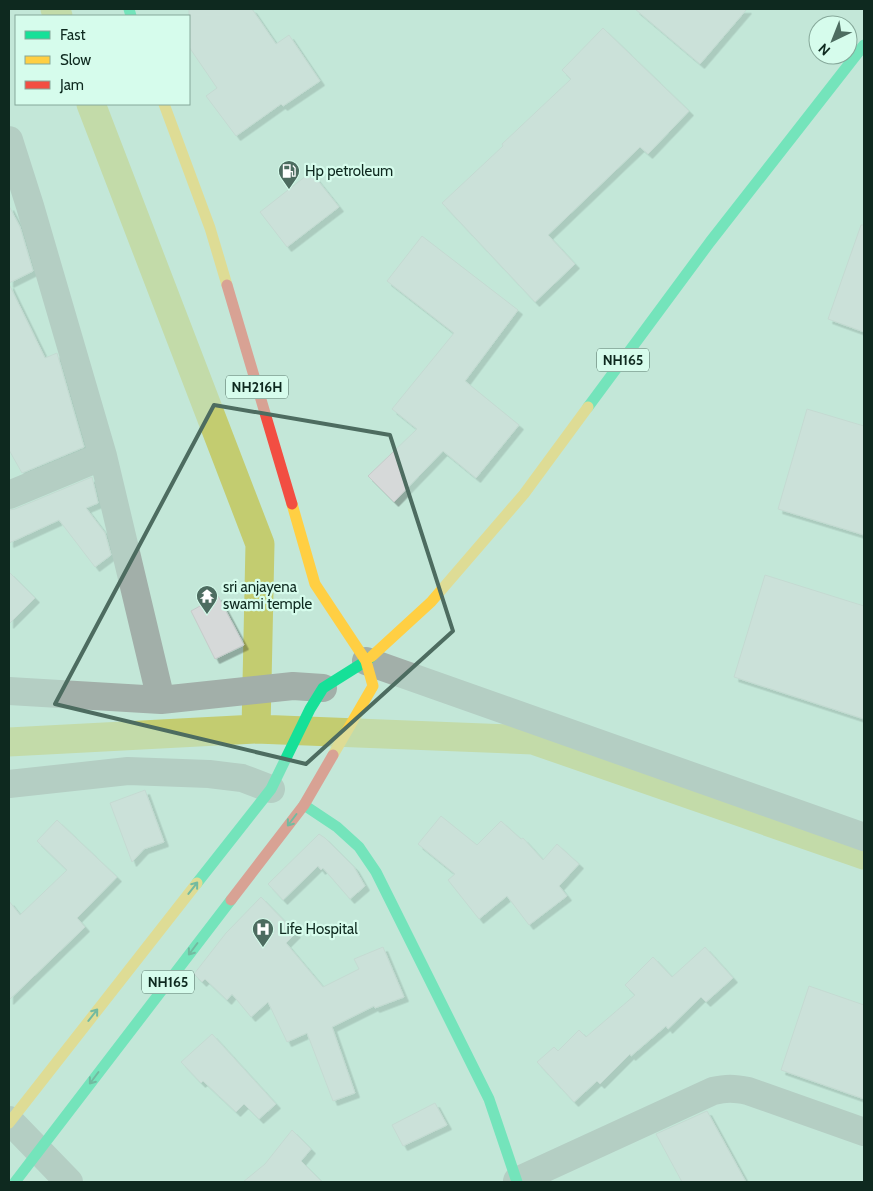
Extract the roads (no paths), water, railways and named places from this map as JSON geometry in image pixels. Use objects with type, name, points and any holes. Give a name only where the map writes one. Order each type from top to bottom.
[{"type":"main road","name":"NH165","points":[[9,1121],[271,789],[316,698],[366,661],[431,602],[524,494],[710,242],[864,46]]},
{"type":"main road","name":"NH216H","points":[[164,105],[210,228],[315,584],[366,661]]},
{"type":"main road","name":"NH165","points":[[15,1182],[304,805],[373,686],[366,661]]},
{"type":"main road","points":[[304,805],[337,827],[359,847],[376,872],[490,1099],[517,1182]]},
{"type":"street","points":[[9,140],[19,212],[103,456],[161,700]]},
{"type":"street","points":[[9,495],[103,456]]},
{"type":"street","points":[[366,661],[864,837]]},
{"type":"street","points":[[9,691],[161,700],[293,686],[316,698]]},
{"type":"street","points":[[9,784],[128,771],[209,774],[242,778],[271,789]]},
{"type":"street","points":[[517,1182],[713,1091],[724,1089],[735,1088],[748,1091],[864,1132]]},
{"type":"street","points":[[9,1121],[69,1182]]},
{"type":"waterway","points":[[55,9],[58,15]]},
{"type":"waterway","points":[[91,105],[260,544],[256,729]]},
{"type":"waterway","points":[[9,742],[256,729],[533,740],[864,855]]},
{"type":"place","name":"Hp petroleum","points":[[289,190]]},
{"type":"place","name":"sri anjayena swami temple","points":[[207,615]]},
{"type":"place","name":"Life Hospital","points":[[263,948]]}]
